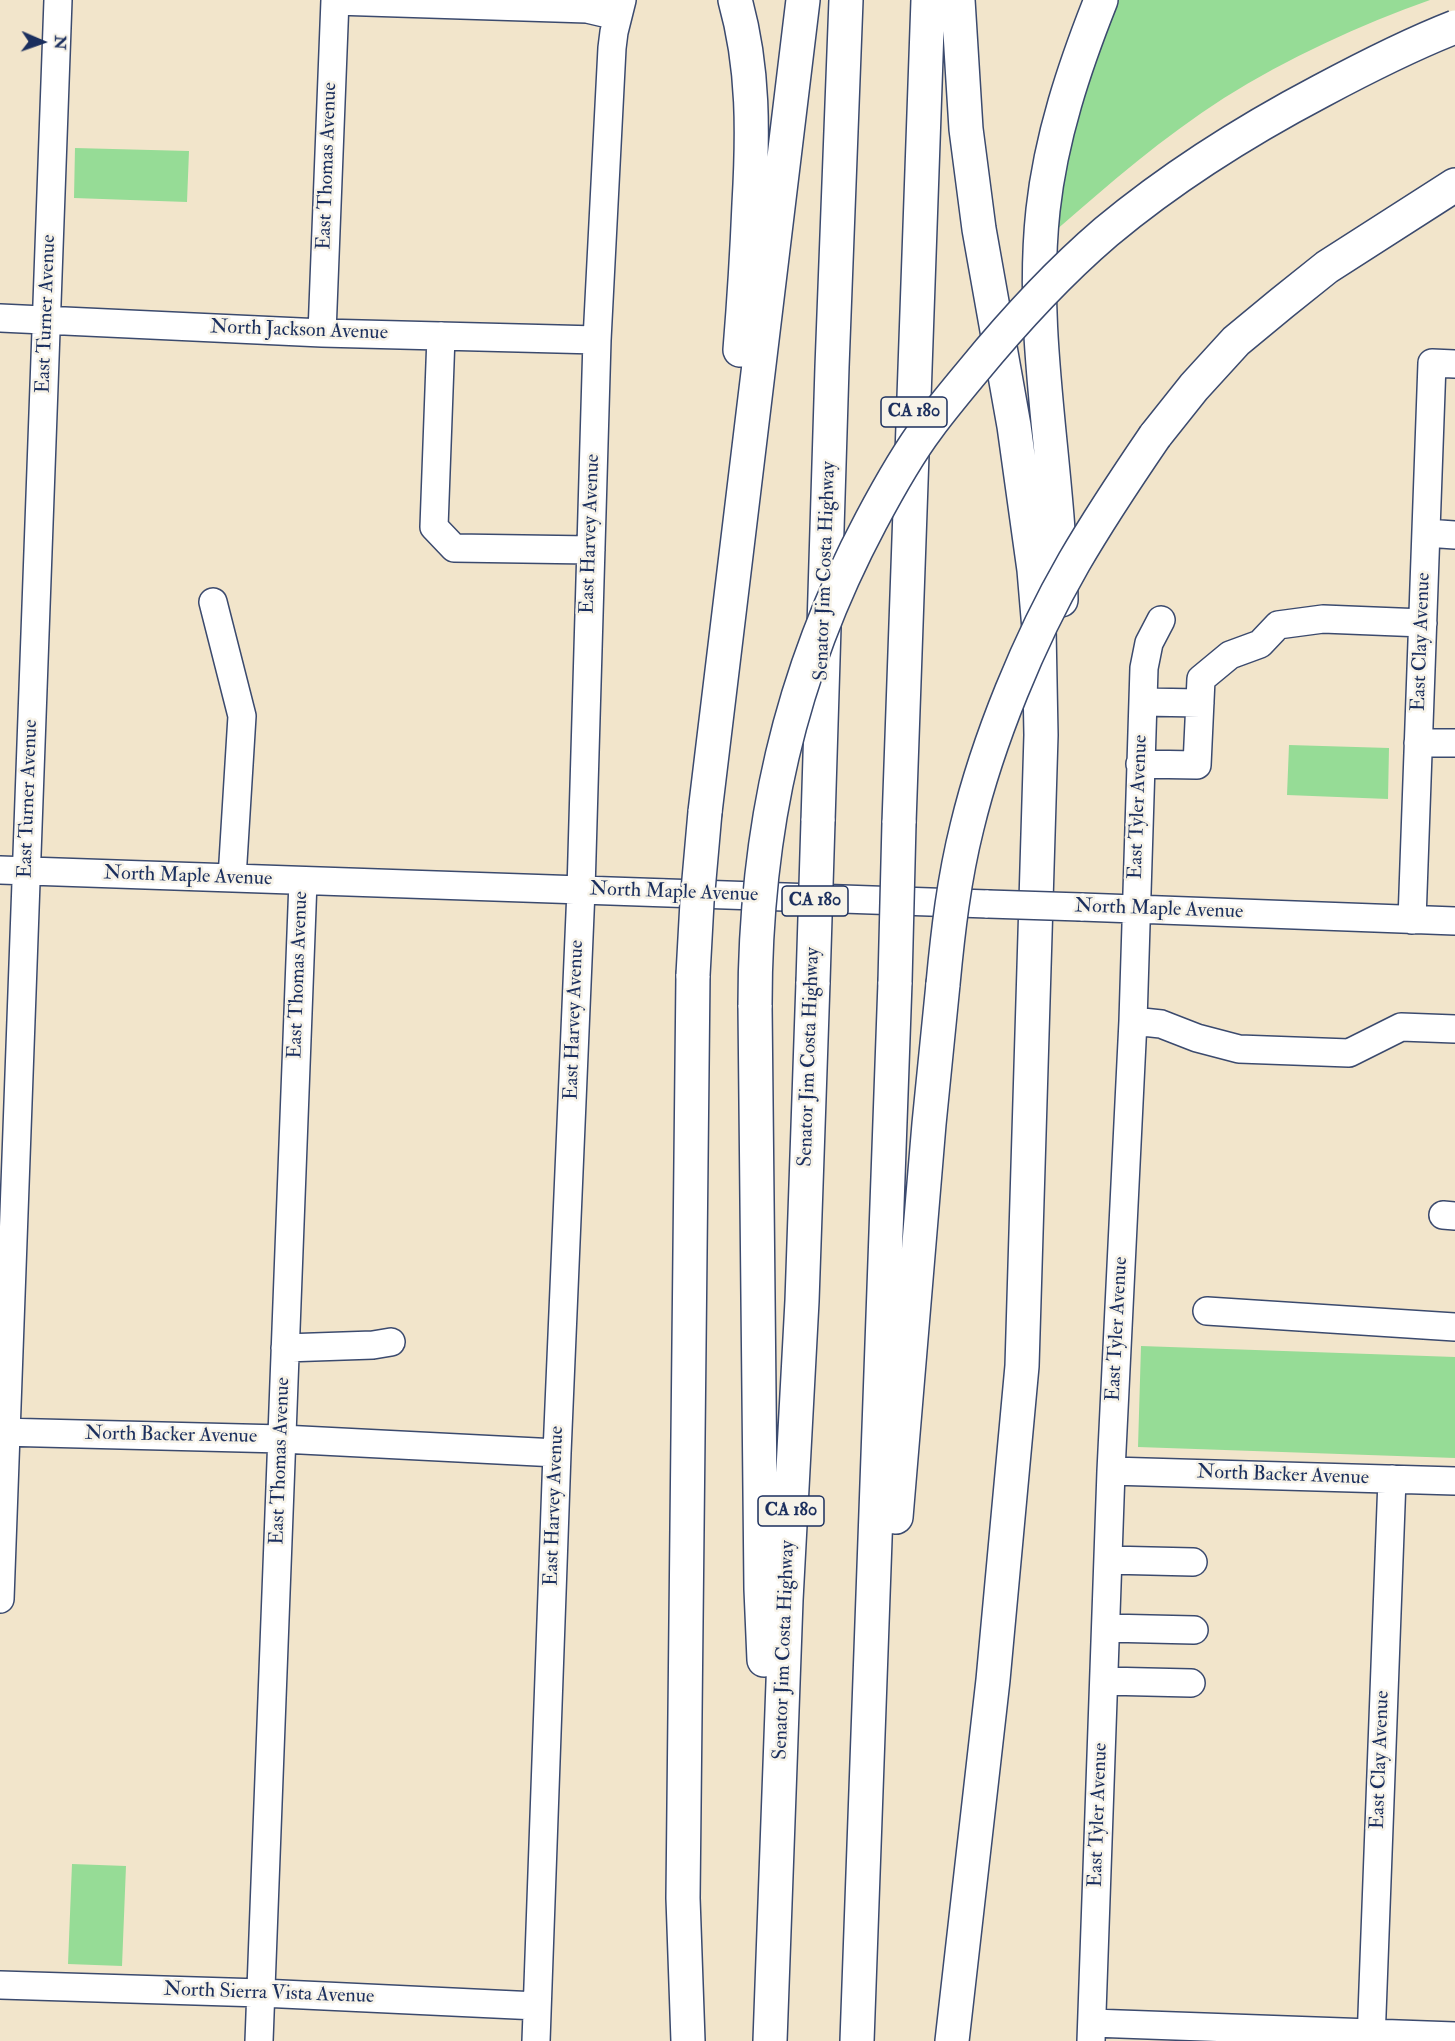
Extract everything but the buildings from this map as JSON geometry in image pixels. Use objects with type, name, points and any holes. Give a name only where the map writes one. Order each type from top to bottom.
[{"type":"highway","points":[[688,2041],[683,1898],[693,975],[746,279],[751,174],[750,87],[746,48],[735,0]]},
{"type":"highway","points":[[705,812],[803,0]]},
{"type":"highway","name":"Senator Jim Costa Highway","points":[[770,2041],[786,1600],[802,1301],[846,0]]},
{"type":"highway","name":"CA 180","points":[[857,2041],[928,0]]},
{"type":"highway","points":[[952,2041],[993,1680],[1022,1366],[1041,735],[1039,629],[1025,495],[979,229],[969,151],[958,0]]},
{"type":"highway","points":[[1035,972],[1058,737],[1062,630],[1059,551],[1040,320],[1043,210],[1051,157],[1064,104],[1081,50],[1101,0]]},
{"type":"highway","points":[[775,1898],[761,1589],[755,944],[765,835],[774,789],[791,718],[828,608],[890,486],[926,429],[1017,319],[1105,233],[1158,192],[1228,144],[1340,81],[1455,27]]},
{"type":"highway","points":[[861,1901],[949,924],[960,854],[995,735],[1033,643],[1067,574],[1099,520],[1155,436],[1194,387],[1236,341],[1327,267],[1455,185]]},
{"type":"highway","points":[[971,2041],[986,1872],[993,1680]]},
{"type":"highway","points":[[671,2041],[683,1898]]},
{"type":"street","name":"East Turner Avenue","points":[[0,1599],[3,1432],[27,871],[58,0]]},
{"type":"street","points":[[335,1],[587,9],[620,8]]},
{"type":"street","name":"East Thomas Avenue","points":[[322,333],[335,1]]},
{"type":"street","name":"East Harvey Avenue","points":[[536,2041],[557,1452],[581,890],[597,340],[612,48],[620,8]]},
{"type":"street","name":"North Jackson Avenue","points":[[0,318],[322,333],[597,340]]},
{"type":"street","points":[[441,336],[434,527],[454,548],[591,550]]},
{"type":"street","name":"East Clay Avenue","points":[[1412,920],[1426,533],[1443,364]]},
{"type":"street","points":[[1426,533],[1455,535]]},
{"type":"street","points":[[213,602],[242,716],[232,878]]},
{"type":"street","points":[[1140,764],[1197,765],[1201,679],[1230,655],[1260,644],[1278,625],[1323,619],[1423,623]]},
{"type":"street","name":"East Tyler Avenue","points":[[1092,2032],[1111,1471],[1133,1021],[1144,668],[1149,643],[1161,620]]},
{"type":"street","points":[[1143,702],[1200,704]]},
{"type":"street","points":[[1418,743],[1455,743]]},
{"type":"street","name":"North Maple Avenue","points":[[0,870],[1136,908],[1455,921]]},
{"type":"street","name":"East Thomas Avenue","points":[[259,2041],[303,881]]},
{"type":"street","points":[[1133,1021],[1161,1024],[1197,1038],[1239,1049],[1349,1053],[1401,1027],[1455,1029]]},
{"type":"street","points":[[1208,1311],[1455,1327]]},
{"type":"street","points":[[285,1348],[374,1345],[391,1342]]},
{"type":"street","name":"North Backer Avenue","points":[[3,1432],[282,1439],[557,1452]]},
{"type":"street","name":"North Backer Avenue","points":[[1111,1471],[1455,1480]]},
{"type":"street","name":"East Clay Avenue","points":[[1371,2037],[1392,1479]]},
{"type":"street","points":[[1108,1560],[1193,1562]]},
{"type":"street","points":[[1106,1628],[1194,1630]]},
{"type":"street","points":[[1104,1681],[1191,1683]]},
{"type":"street","name":"North Sierra Vista Avenue","points":[[0,1985],[261,1993],[537,2006]]},
{"type":"street","points":[[1092,2032],[1371,2037],[1455,2036]]},
{"type":"green space","points":[[1118,0],[1430,0],[1324,43],[1224,98],[1158,145],[1055,231],[1070,148],[1087,79]]},
{"type":"green space","points":[[75,148],[189,151],[187,202],[74,198]]},
{"type":"green space","points":[[1289,745],[1389,748],[1388,799],[1287,795]]},
{"type":"green space","points":[[1141,1346],[1455,1357],[1455,1458],[1138,1447]]},
{"type":"green space","points":[[72,1864],[126,1866],[122,1966],[68,1964]]}]
